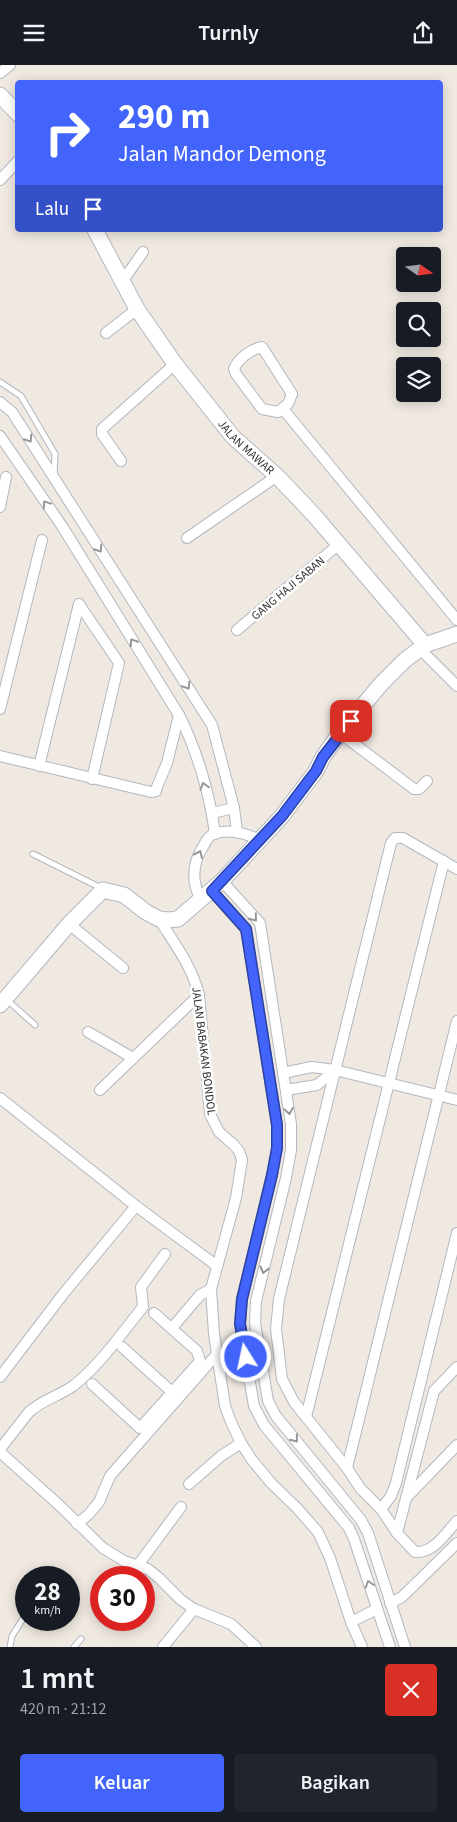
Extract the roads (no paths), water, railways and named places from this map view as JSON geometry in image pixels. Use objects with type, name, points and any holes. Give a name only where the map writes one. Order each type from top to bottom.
[{"type":"main road","points":[[0,95],[15,111]]},
{"type":"main road","name":"JALAN MAWAR","points":[[96,232],[137,309],[175,364],[233,437],[277,476],[314,515],[423,647]]},
{"type":"main road","points":[[3,1002],[69,924],[103,890],[124,895],[146,912],[159,919],[178,919],[212,891],[288,809],[316,771],[323,757],[340,733],[381,684],[423,647],[457,634]]},
{"type":"street","points":[[0,73],[10,65]]},
{"type":"street","points":[[0,180],[15,164]]},
{"type":"street","points":[[122,282],[143,252]]},
{"type":"street","points":[[106,333],[137,309]]},
{"type":"street","points":[[258,347],[265,349],[292,394],[290,401],[283,409],[274,413],[262,409],[236,374],[235,365],[258,347]]},
{"type":"street","points":[[120,461],[102,434],[102,429],[175,364]]},
{"type":"street","points":[[0,402],[12,413],[212,725],[234,808],[238,832]]},
{"type":"street","points":[[283,409],[457,620]]},
{"type":"street","points":[[0,436],[62,526],[179,715],[190,737],[212,813],[214,833]]},
{"type":"street","points":[[187,538],[277,476]]},
{"type":"street","points":[[0,507],[6,477]]},
{"type":"street","points":[[0,709],[42,540]]},
{"type":"street","name":"GANG HAJI SABAN","points":[[238,630],[338,545]]},
{"type":"street","points":[[39,766],[80,604],[119,663],[92,779]]},
{"type":"street","name":"JALAN MAWAR","points":[[423,647],[457,686]]},
{"type":"street","points":[[0,756],[92,779],[151,792],[156,791],[167,763],[179,715]]},
{"type":"street","points":[[340,733],[414,789],[419,789],[427,781]]},
{"type":"street","points":[[212,813],[234,808]]},
{"type":"street","points":[[260,840],[246,833],[214,833],[207,839],[194,866],[196,890],[212,891],[260,923],[291,1124],[291,1150],[256,1301],[255,1323],[268,1401],[282,1424],[361,1520],[368,1533],[405,1647]]},
{"type":"street","points":[[457,869],[403,838],[395,838],[391,843],[279,1299],[276,1329],[282,1379],[294,1402],[347,1468],[360,1488],[381,1509],[397,1533],[416,1552],[423,1552],[432,1548],[457,1521]]},
{"type":"street","points":[[306,1417],[444,861]]},
{"type":"street","points":[[212,891],[246,929],[277,1125],[277,1148],[272,1175],[242,1299],[240,1324],[254,1406],[264,1425],[349,1528],[390,1647]]},
{"type":"street","name":"JALAN BABAKAN BONDOL","points":[[159,919],[196,982],[210,1115],[219,1132],[239,1151],[242,1160],[236,1198],[211,1289],[217,1354],[226,1406],[231,1423],[241,1443],[272,1484],[302,1513],[318,1532],[330,1558],[351,1622],[362,1647]]},
{"type":"street","points":[[69,924],[123,968]]},
{"type":"street","points":[[100,1090],[198,995]]},
{"type":"street","points":[[347,1468],[457,1021]]},
{"type":"street","points":[[88,1032],[132,1059]]},
{"type":"street","points":[[283,1073],[312,1067],[335,1070],[457,1100]]},
{"type":"street","points":[[286,1091],[317,1085],[335,1070]]},
{"type":"street","points":[[0,1098],[136,1206],[217,1267]]},
{"type":"street","points":[[0,1377],[64,1293],[136,1206]]},
{"type":"street","points":[[381,1509],[391,1496],[396,1483],[457,1233]]},
{"type":"street","points":[[255,1245],[269,1249]]},
{"type":"street","points":[[165,1254],[141,1287],[143,1307],[95,1365],[73,1386],[35,1407],[0,1451],[103,1548],[118,1558],[148,1569],[181,1601],[194,1609],[230,1624],[256,1647]]},
{"type":"street","points":[[172,1328],[200,1295],[211,1289]]},
{"type":"street","points":[[92,1384],[140,1428],[200,1361],[197,1351],[154,1313]]},
{"type":"street","points":[[122,1347],[172,1392]]},
{"type":"street","points":[[77,1524],[99,1502],[110,1476],[217,1354]]},
{"type":"street","points":[[397,1533],[434,1391],[457,1367]]},
{"type":"street","points":[[420,1387],[434,1391]]},
{"type":"street","points":[[271,1433],[282,1424]]},
{"type":"street","points":[[189,1484],[221,1456],[241,1443]]},
{"type":"street","points":[[405,1499],[457,1445]]},
{"type":"street","points":[[138,1565],[181,1507]]},
{"type":"street","points":[[390,1603],[402,1597],[457,1543]]},
{"type":"street","points":[[163,1647],[194,1609]]},
{"type":"street","points":[[351,1622],[377,1609]]},
{"type":"lane","points":[[0,382],[21,396],[55,454],[54,478]]},
{"type":"lane","points":[[34,854],[103,890]]},
{"type":"lane","points":[[3,1002],[35,1025]]},
{"type":"lane","points":[[10,1647],[15,1631]]},
{"type":"lane","points":[[74,1647],[80,1639]]}]
